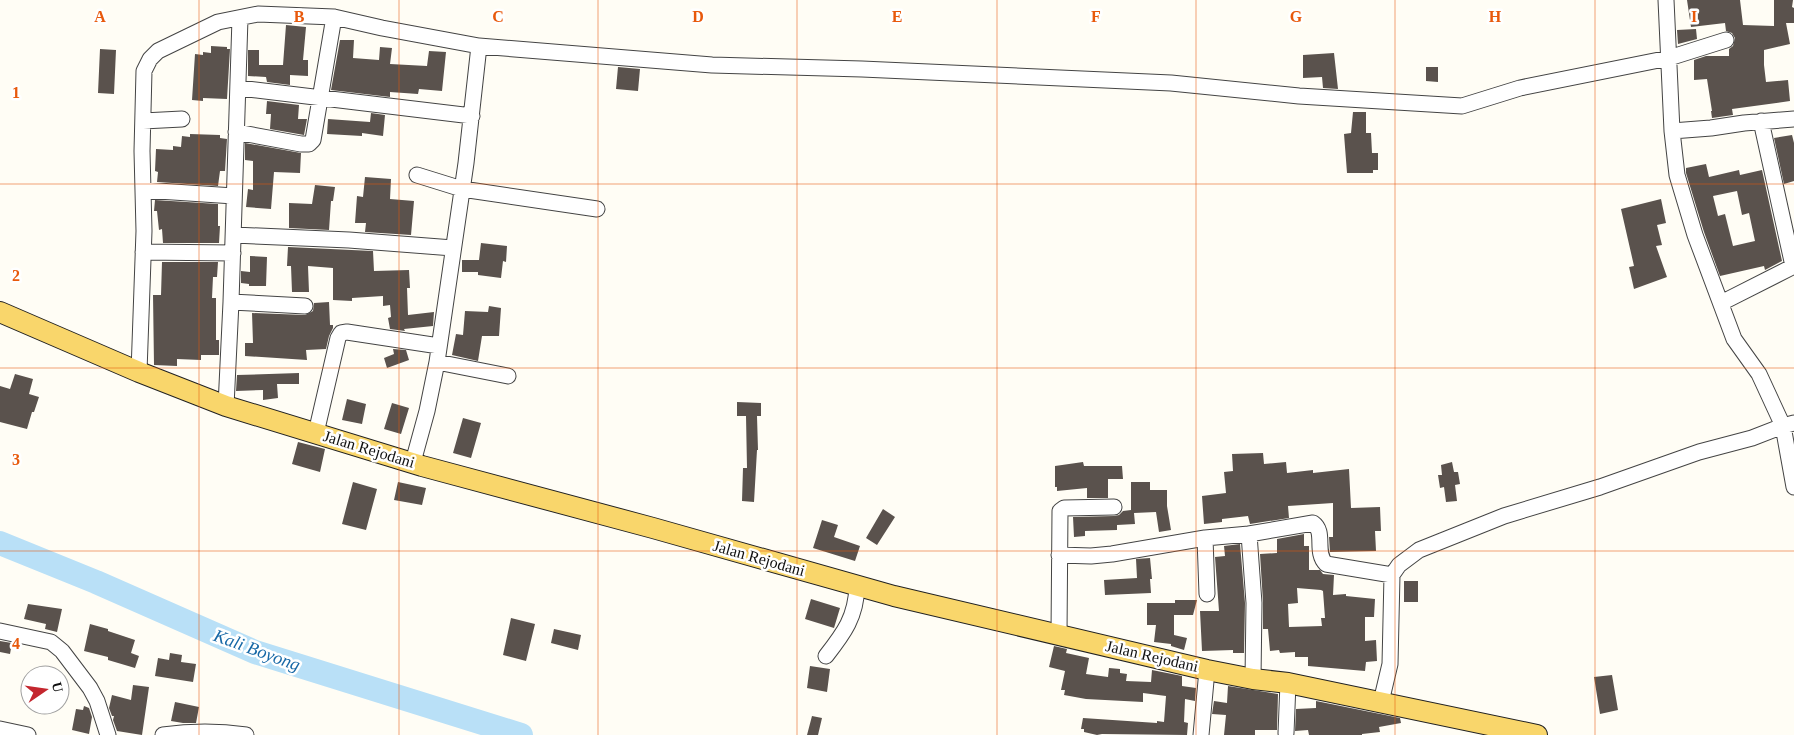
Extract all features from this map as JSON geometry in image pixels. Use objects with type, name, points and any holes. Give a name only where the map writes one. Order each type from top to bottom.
[{"type":"main road","name":"Jalan Rejodani","points":[[0,312],[139,372],[226,406],[413,462],[864,588],[1207,670],[1253,679],[1288,683],[1526,734]]},
{"type":"street","points":[[1666,0],[1672,131],[1677,175],[1695,235],[1734,339],[1758,374],[1788,425],[1794,487]]},
{"type":"street","points":[[139,372],[143,252],[142,150],[144,71],[150,59],[158,51],[218,22],[258,14],[334,17],[479,46],[712,65],[1171,83],[1298,96],[1462,106],[1520,88],[1669,58],[1726,40]]},
{"type":"street","points":[[236,132],[301,144],[309,144],[313,140],[334,17]]},
{"type":"street","points":[[226,406],[234,235],[240,18]]},
{"type":"street","points":[[413,462],[427,411],[437,362],[472,116],[479,46]]},
{"type":"street","points":[[238,88],[472,116]]},
{"type":"street","points":[[143,121],[182,120]]},
{"type":"street","points":[[1672,131],[1761,121],[1794,120]]},
{"type":"street","points":[[1721,303],[1794,266],[1761,121]]},
{"type":"street","points":[[417,175],[462,189],[597,209]]},
{"type":"street","points":[[143,190],[234,196]]},
{"type":"street","points":[[234,235],[349,240],[453,248]]},
{"type":"street","points":[[143,252],[233,253]]},
{"type":"street","points":[[231,302],[305,306]]},
{"type":"street","points":[[316,433],[338,338],[341,333],[347,332],[439,346]]},
{"type":"street","points":[[437,362],[508,376]]},
{"type":"street","points":[[1380,702],[1390,664],[1392,575],[1399,565],[1419,550],[1504,516],[1600,487],[1699,452],[1752,438],[1788,425]]},
{"type":"street","points":[[1059,634],[1060,511],[1062,509],[1114,507]]},
{"type":"street","points":[[1059,555],[1091,556],[1112,554],[1205,538],[1249,534],[1313,523],[1318,528],[1321,556],[1326,564],[1392,575]]},
{"type":"street","points":[[1249,534],[1254,603],[1253,679]]},
{"type":"street","points":[[1205,538],[1207,594]]},
{"type":"street","points":[[826,656],[848,627],[857,600],[864,588]]},
{"type":"street","points":[[0,631],[51,642],[62,651],[90,688],[97,701],[108,735]]},
{"type":"street","points":[[1201,735],[1207,670]]},
{"type":"street","points":[[1286,733],[1288,683]]},
{"type":"street","points":[[0,729],[28,735]]},
{"type":"street","points":[[163,735],[195,731],[218,731],[246,735]]},
{"type":"building","points":[[1687,0],[1740,0],[1743,25],[1774,26],[1774,0],[1793,0],[1794,23],[1786,23],[1790,44],[1764,50],[1766,82],[1788,80],[1790,101],[1732,109],[1733,115],[1712,118],[1707,79],[1694,80],[1694,60],[1706,56],[1729,56],[1729,49],[1733,46],[1735,38],[1732,33],[1726,31],[1725,23],[1691,27]]},
{"type":"building","points":[[286,25],[306,27],[303,60],[308,60],[308,76],[290,75],[290,85],[267,82],[266,77],[248,76],[248,50],[259,50],[259,65],[283,65]]},
{"type":"building","points":[[1696,29],[1697,39],[1678,44],[1677,30]]},
{"type":"building","points":[[340,40],[354,40],[353,58],[379,60],[380,47],[392,48],[390,64],[427,66],[429,51],[446,52],[442,91],[419,89],[418,94],[390,92],[390,97],[331,90]]},
{"type":"building","points":[[211,46],[227,47],[227,49],[230,49],[227,99],[203,98],[203,101],[192,100],[195,54],[211,53]]},
{"type":"building","points":[[100,49],[116,50],[114,94],[98,93]]},
{"type":"building","points":[[1334,53],[1338,89],[1323,88],[1322,77],[1303,78],[1303,55]]},
{"type":"building","points":[[618,67],[640,69],[638,91],[616,89]]},
{"type":"building","points":[[1426,67],[1438,67],[1438,82],[1426,81]]},
{"type":"building","points":[[267,101],[299,105],[298,119],[307,119],[304,135],[270,129],[271,114],[266,114]]},
{"type":"building","points":[[1353,112],[1366,112],[1366,133],[1371,133],[1372,153],[1378,153],[1378,170],[1373,170],[1373,173],[1347,173],[1344,134],[1351,133]]},
{"type":"building","points":[[371,113],[385,115],[383,136],[362,133],[362,136],[327,134],[328,119],[370,122]]},
{"type":"building","points":[[190,134],[220,135],[220,138],[227,139],[225,171],[220,171],[218,186],[157,182],[158,172],[155,171],[156,149],[173,150],[173,146],[181,147],[182,136],[190,137]]},
{"type":"building","points":[[1792,135],[1794,143],[1794,181],[1784,184],[1774,138]]},
{"type":"building","points":[[245,143],[301,153],[300,173],[274,172],[271,209],[246,207],[248,189],[253,190],[253,161],[245,160]]},
{"type":"building","points":[[1706,164],[1709,177],[1739,170],[1740,175],[1762,170],[1782,261],[1765,270],[1764,266],[1720,276],[1704,232],[1686,168]],"holes":[[[1737,191],[1742,215],[1749,213],[1755,241],[1733,246],[1725,214],[1718,216],[1713,196]]]},
{"type":"building","points":[[365,177],[391,179],[390,199],[414,201],[411,235],[365,232],[366,223],[355,223],[357,196],[363,197]]},
{"type":"building","points":[[315,185],[335,187],[333,201],[331,201],[329,230],[289,228],[289,203],[312,204]]},
{"type":"building","points":[[1661,199],[1666,223],[1657,225],[1662,245],[1656,246],[1667,277],[1634,289],[1629,267],[1634,266],[1621,209]]},
{"type":"building","points":[[155,200],[218,204],[219,243],[163,243],[162,229],[159,230],[157,211],[154,211]]},
{"type":"building","points":[[481,243],[507,246],[506,262],[503,261],[501,278],[478,275],[478,272],[462,272],[462,260],[479,260]]},
{"type":"building","points":[[288,247],[373,251],[374,271],[409,270],[410,288],[407,288],[408,315],[434,312],[433,326],[404,329],[405,331],[390,329],[388,318],[391,317],[390,305],[383,306],[383,296],[352,298],[352,301],[333,300],[333,268],[308,266],[309,292],[292,292],[291,266],[287,266]]},
{"type":"building","points":[[250,256],[267,257],[266,286],[249,286],[249,284],[241,283],[241,271],[250,272]]},
{"type":"building","points":[[162,262],[218,262],[217,277],[213,277],[212,298],[216,298],[216,340],[219,340],[219,355],[201,355],[201,360],[177,359],[177,366],[154,365],[153,295],[161,295]]},
{"type":"building","points":[[329,302],[330,325],[333,325],[333,328],[326,349],[306,350],[307,360],[245,356],[245,343],[253,343],[252,313],[305,315],[313,311],[314,303]]},
{"type":"building","points":[[489,306],[501,308],[499,336],[482,336],[478,361],[452,355],[456,334],[463,335],[465,311],[488,312]]},
{"type":"building","points":[[393,349],[406,350],[409,360],[387,368],[384,358],[394,354]]},
{"type":"building","points":[[299,373],[299,384],[277,384],[278,398],[263,400],[263,390],[236,391],[237,375]]},
{"type":"building","points":[[15,374],[33,379],[29,394],[39,397],[27,429],[0,422],[0,386],[10,389]]},
{"type":"building","points":[[347,399],[366,404],[362,424],[342,420]]},
{"type":"building","points":[[737,402],[761,403],[761,416],[757,416],[758,450],[754,502],[742,501],[743,468],[747,468],[746,416],[737,416]]},
{"type":"building","points":[[392,403],[409,408],[401,434],[384,429]]},
{"type":"building","points":[[463,418],[481,423],[471,458],[453,453]]},
{"type":"building","points":[[298,442],[325,449],[320,472],[292,464]]},
{"type":"building","points":[[1263,453],[1264,464],[1286,462],[1287,473],[1313,470],[1313,473],[1349,469],[1351,508],[1380,507],[1381,531],[1375,531],[1376,551],[1330,552],[1329,537],[1333,537],[1333,503],[1288,506],[1289,518],[1250,524],[1248,516],[1222,519],[1222,522],[1204,524],[1202,496],[1226,493],[1224,472],[1233,471],[1232,454]]},
{"type":"building","points":[[1083,462],[1084,466],[1122,466],[1123,479],[1108,479],[1108,498],[1087,498],[1087,488],[1057,491],[1057,487],[1055,487],[1055,466]]},
{"type":"building","points":[[1452,462],[1454,472],[1458,472],[1460,484],[1455,485],[1457,501],[1446,502],[1444,487],[1440,488],[1438,475],[1442,475],[1441,465]]},
{"type":"building","points":[[353,482],[377,489],[366,530],[342,524]]},
{"type":"building","points":[[398,482],[426,488],[422,505],[394,500]]},
{"type":"building","points":[[1131,482],[1150,482],[1150,490],[1167,490],[1167,506],[1171,530],[1159,532],[1156,512],[1134,513],[1135,524],[1117,525],[1117,530],[1085,531],[1085,536],[1074,537],[1073,517],[1114,516],[1119,515],[1123,511],[1131,510]]},
{"type":"building","points":[[883,509],[895,517],[877,545],[866,538]]},
{"type":"building","points":[[822,520],[838,525],[834,537],[860,546],[855,561],[813,548]]},
{"type":"building","points":[[1304,534],[1304,546],[1309,546],[1309,570],[1320,570],[1323,574],[1334,575],[1333,595],[1346,594],[1346,596],[1375,599],[1374,617],[1365,617],[1365,641],[1376,640],[1377,661],[1366,662],[1365,671],[1308,666],[1308,657],[1295,657],[1295,652],[1280,653],[1279,650],[1270,651],[1268,629],[1263,629],[1260,554],[1277,553],[1277,539]],"holes":[[[1297,588],[1323,591],[1325,618],[1321,618],[1322,626],[1289,627],[1288,604],[1298,603]]]},
{"type":"building","points":[[1240,544],[1245,603],[1244,653],[1233,653],[1233,650],[1202,651],[1200,611],[1219,611],[1215,557],[1225,556],[1224,546]]},
{"type":"building","points":[[1150,558],[1151,593],[1105,595],[1104,580],[1137,578],[1136,559]]},
{"type":"building","points":[[1404,581],[1418,581],[1418,602],[1404,602]]},
{"type":"building","points":[[811,599],[840,608],[834,628],[805,619]]},
{"type":"building","points":[[1175,600],[1197,600],[1193,615],[1174,615],[1174,635],[1187,638],[1184,650],[1171,646],[1171,644],[1154,642],[1156,625],[1147,625],[1147,603],[1175,603]]},
{"type":"building","points":[[28,604],[62,609],[57,632],[45,629],[46,624],[24,619]]},
{"type":"building","points":[[511,618],[535,624],[526,661],[503,655]]},
{"type":"building","points":[[90,624],[135,640],[131,653],[139,656],[135,668],[108,660],[108,657],[84,651]]},
{"type":"building","points":[[554,629],[581,635],[578,650],[551,643]]},
{"type":"building","points":[[0,641],[12,643],[10,654],[0,652]]},
{"type":"building","points":[[1054,646],[1067,649],[1066,653],[1089,658],[1086,674],[1108,677],[1109,668],[1120,669],[1120,673],[1127,674],[1126,681],[1151,682],[1152,670],[1182,676],[1182,686],[1196,688],[1195,701],[1185,699],[1184,722],[1188,723],[1187,735],[1097,735],[1084,732],[1084,729],[1081,729],[1083,718],[1164,722],[1166,696],[1143,693],[1143,702],[1086,699],[1064,695],[1065,690],[1061,690],[1065,671],[1049,667]]},
{"type":"building","points":[[170,653],[182,655],[181,662],[196,664],[193,682],[155,676],[158,658],[169,660]]},
{"type":"building","points":[[810,666],[830,669],[827,692],[807,688]]},
{"type":"building","points":[[1612,675],[1618,710],[1600,714],[1594,677]]},
{"type":"building","points":[[133,685],[149,687],[142,735],[117,731],[113,720],[114,716],[112,716],[109,708],[112,695],[131,700]]},
{"type":"building","points":[[1228,686],[1278,694],[1277,730],[1255,730],[1255,735],[1224,735],[1226,715],[1212,714],[1214,701],[1227,703]]},
{"type":"building","points":[[1316,701],[1400,718],[1401,723],[1379,727],[1380,732],[1362,735],[1309,735],[1308,730],[1295,731],[1296,709],[1316,708]]},
{"type":"building","points":[[175,702],[199,707],[196,723],[171,721]]},
{"type":"building","points":[[84,706],[89,708],[92,717],[89,734],[72,730],[76,709],[83,710]]},
{"type":"building","points":[[812,716],[822,718],[818,735],[807,735]]},
{"type":"waterway","name":"Kali Boyong","points":[[0,543],[96,582],[255,652],[521,735]]}]
